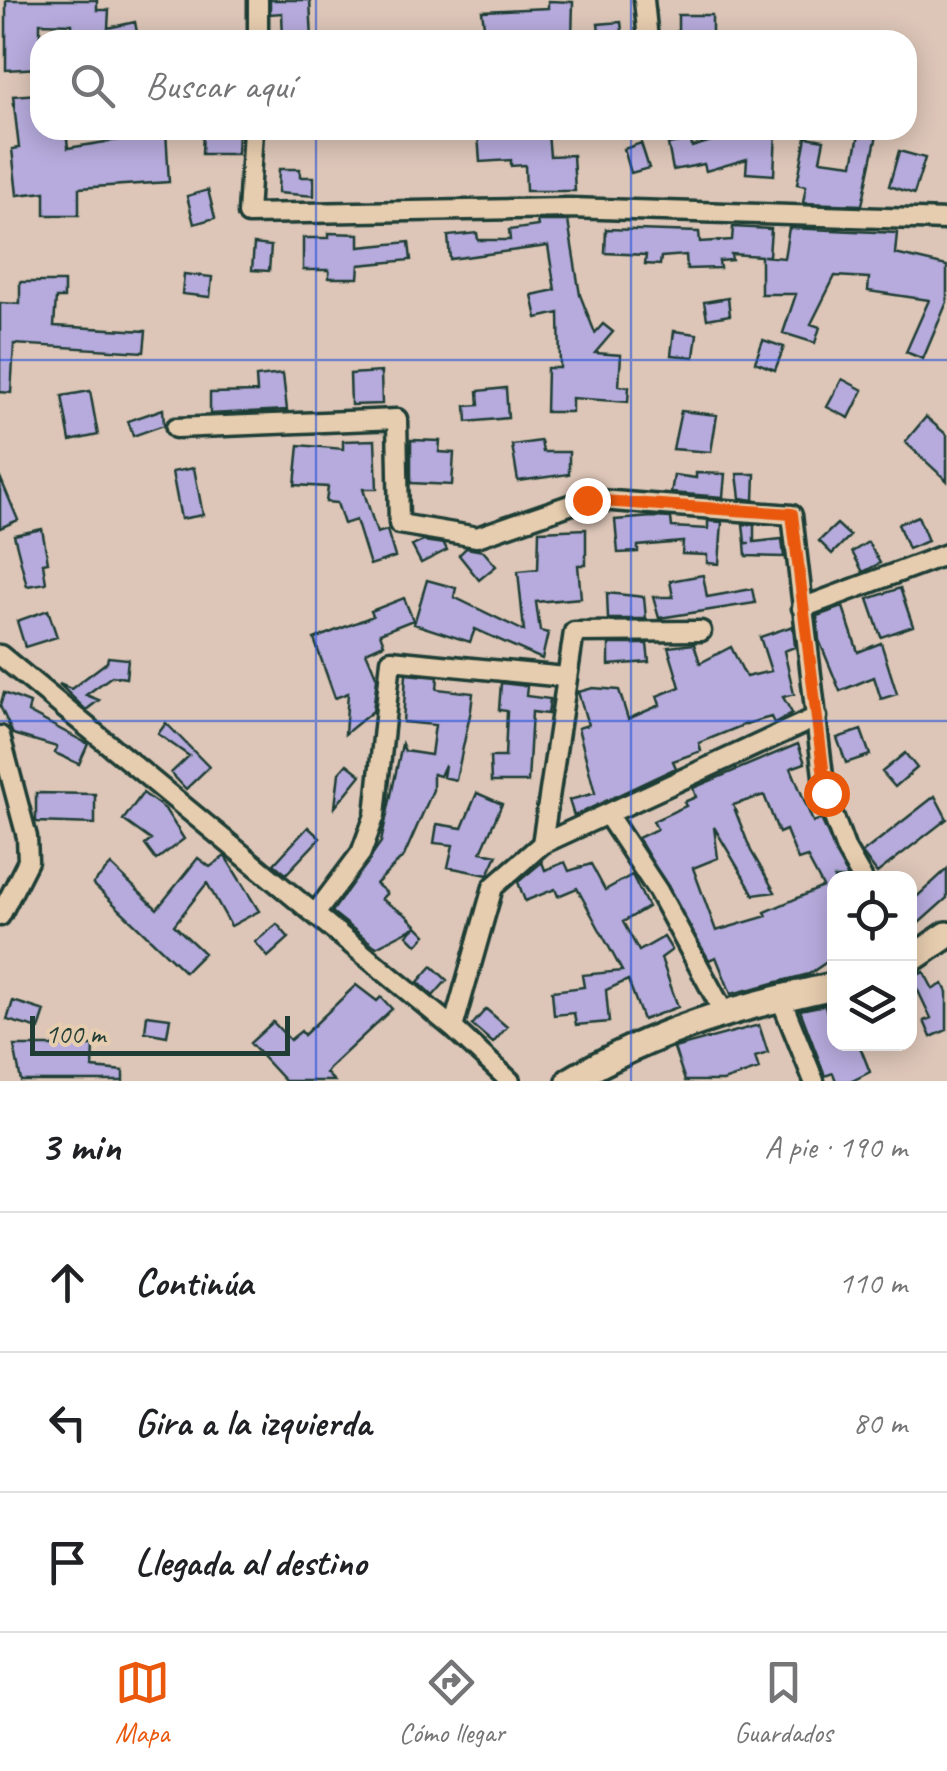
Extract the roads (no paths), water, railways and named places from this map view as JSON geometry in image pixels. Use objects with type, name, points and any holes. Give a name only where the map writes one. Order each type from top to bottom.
[{"type":"street","points":[[258,0],[258,30]]},
{"type":"street","points":[[644,0],[647,30]]},
{"type":"street","points":[[252,140],[248,214],[569,208],[947,220]]},
{"type":"street","points":[[176,428],[398,418],[398,524],[477,537],[587,500],[792,514],[826,793],[846,850],[858,871]]},
{"type":"street","points":[[802,608],[947,554]]},
{"type":"street","points":[[542,844],[574,632],[701,631]]},
{"type":"street","points":[[0,656],[453,1028],[510,1081]]},
{"type":"street","points":[[315,914],[362,853],[375,815],[391,660],[566,678]]},
{"type":"street","points":[[453,1028],[493,887],[542,844],[817,718]]},
{"type":"street","points":[[0,736],[27,837],[28,860],[0,916]]},
{"type":"street","points":[[607,814],[658,890],[724,1013]]},
{"type":"street","points":[[917,955],[947,935]]},
{"type":"street","points":[[570,1081],[619,1051],[724,1013],[827,988]]},
{"type":"street","points":[[780,998],[814,1081]]}]
